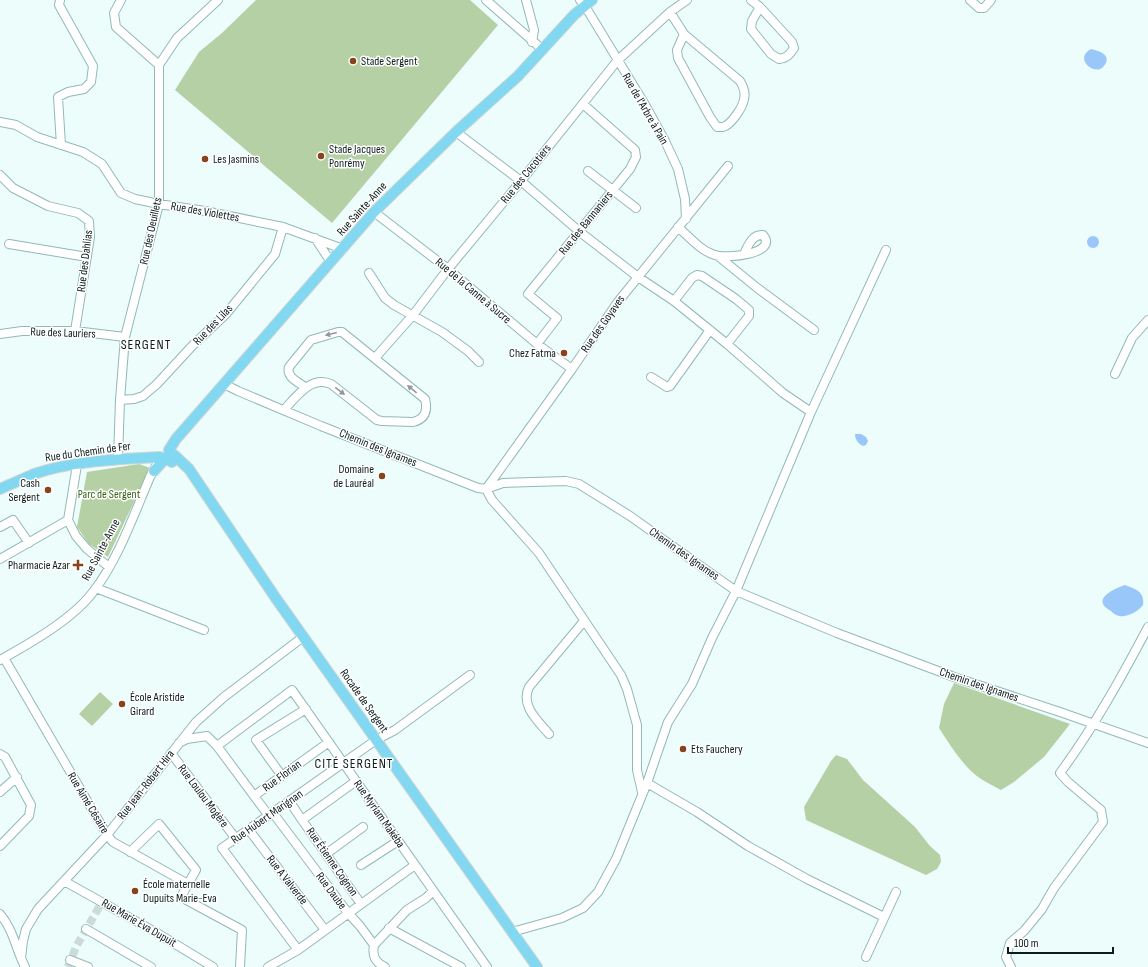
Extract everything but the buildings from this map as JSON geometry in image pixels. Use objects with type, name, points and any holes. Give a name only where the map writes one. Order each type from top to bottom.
[{"type":"main road","name":"Rue Sainte-Anne","points":[[154,471],[176,439],[374,212],[456,132],[518,76],[586,2]]},
{"type":"main road","name":"Rue du Chemin de Fer","points":[[0,489],[35,474],[77,465],[165,455]]},
{"type":"main road","name":"Rocade de Sergent","points":[[165,455],[188,469],[302,637],[536,967]]},
{"type":"street","points":[[60,0],[59,5],[93,66],[91,82],[84,89],[68,92],[58,97],[61,145]]},
{"type":"street","points":[[121,0],[117,4],[114,13],[116,27],[159,65],[177,38],[218,0]]},
{"type":"street","points":[[486,0],[542,50]]},
{"type":"street","points":[[526,0],[534,30],[532,42]]},
{"type":"street","name":"Rue des Cocotiers","points":[[374,358],[413,315],[448,269],[521,182],[617,61],[670,12],[687,0]]},
{"type":"street","points":[[751,0],[760,7],[792,42],[794,48],[785,58],[779,59],[771,54],[751,29],[752,21],[760,7]]},
{"type":"street","points":[[970,0],[979,8],[984,8],[990,0]]},
{"type":"street","name":"Rue de l'Arbre à Pain","points":[[586,2],[617,61],[665,141],[678,169],[685,199],[686,219]]},
{"type":"street","points":[[670,12],[684,34],[740,81],[744,88],[744,99],[741,108],[724,127],[717,127],[678,58],[677,50],[684,34]]},
{"type":"street","name":"Rue des Oeuillets","points":[[118,460],[120,400],[125,337],[159,204],[159,65]]},
{"type":"street","name":"Rue des Bannaniers","points":[[538,344],[557,318],[528,294],[613,190],[634,162],[636,153],[630,145],[583,104]]},
{"type":"street","name":"Rue des Violettes","points":[[0,122],[16,125],[37,137],[83,152],[102,164],[121,193],[135,199],[205,211],[283,227],[343,248]]},
{"type":"street","points":[[456,132],[521,182],[580,232],[638,277],[674,301],[727,344],[783,393],[811,412]]},
{"type":"street","name":"Rue des Goyaves","points":[[486,489],[572,369],[617,303],[728,166]]},
{"type":"street","points":[[588,171],[636,208]]},
{"type":"street","name":"Rue des Dahlias","points":[[0,175],[13,188],[48,206],[78,213],[89,222],[90,237],[75,331]]},
{"type":"street","name":"Rue de la Canne à Sucre","points":[[374,212],[448,269],[538,344],[572,369]]},
{"type":"street","name":"Rue des Lilas","points":[[120,400],[134,399],[143,396],[158,384],[193,345],[226,314],[275,254],[283,227]]},
{"type":"street","points":[[678,227],[704,250],[718,256],[756,287],[814,330]]},
{"type":"street","points":[[315,238],[331,262]]},
{"type":"street","points":[[9,244],[87,257]]},
{"type":"street","points":[[512,932],[562,918],[583,908],[598,892],[616,859],[668,722],[692,684],[712,638],[736,591],[811,412],[886,250]]},
{"type":"street","points":[[718,256],[735,256],[744,254]]},
{"type":"street","points":[[369,272],[386,298],[394,305],[457,342],[479,362]]},
{"type":"street","points":[[674,301],[692,278],[697,275],[702,276],[736,299],[749,310],[749,316],[727,344]]},
{"type":"street","points":[[1115,374],[1132,338],[1148,320]]},
{"type":"street","points":[[651,377],[669,387],[710,330]]},
{"type":"street","name":"Rue des Lauriers","points":[[0,334],[22,331],[75,331],[125,337]]},
{"type":"street","points":[[284,410],[305,387],[322,382],[331,384],[377,420],[418,421],[423,417],[427,406],[425,400],[342,332],[315,338],[308,343],[288,369],[289,376],[305,387]]},
{"type":"street","name":"Chemin des Ignames","points":[[224,384],[284,410],[478,488],[486,489],[503,483],[566,481],[579,484],[630,516],[736,591],[837,633],[954,677],[1148,743]]},
{"type":"street","points":[[77,465],[68,520],[76,536],[87,549],[109,567]]},
{"type":"street","name":"Rue Sainte-Anne","points":[[2,659],[52,628],[69,615],[92,593],[109,567],[154,471]]},
{"type":"street","points":[[486,489],[492,500],[538,553],[621,675],[627,689],[637,725],[637,770],[642,792]]},
{"type":"street","points":[[0,527],[13,520],[29,543]]},
{"type":"street","points":[[0,559],[68,520]]},
{"type":"street","points":[[96,588],[204,630]]},
{"type":"street","points":[[549,734],[531,712],[526,702],[526,694],[529,687],[584,621]]},
{"type":"street","points":[[1011,967],[1006,957],[1010,943],[1024,931],[1042,909],[1054,888],[1103,822],[1101,810],[1068,782],[1060,773],[1094,724],[1118,685],[1148,627]]},
{"type":"street","name":"Rue Jean-Robert Hira","points":[[22,964],[23,941],[26,928],[38,909],[106,835],[195,723],[224,697],[302,637]]},
{"type":"street","name":"Rue Aimé Césaire","points":[[2,659],[106,835],[113,842],[188,884]]},
{"type":"street","name":"Rue Hubert Marignan","points":[[298,950],[222,848],[290,802],[376,740],[395,730],[470,675]]},
{"type":"street","name":"Rue Myriam Makéba","points":[[217,746],[292,690],[487,967]]},
{"type":"street","points":[[282,776],[256,740],[306,709]]},
{"type":"street","points":[[195,723],[217,746]]},
{"type":"street","points":[[179,743],[187,739],[207,736]]},
{"type":"street","name":"Rue Florian","points":[[254,796],[329,742]]},
{"type":"street","name":"Rue Daube","points":[[217,746],[254,796],[271,815],[348,914],[360,926],[374,945],[372,954],[377,963],[385,967]]},
{"type":"street","name":"Rue Loulou Mogère","points":[[171,753],[236,839]]},
{"type":"street","points":[[0,754],[5,757],[31,805],[29,816],[0,846]]},
{"type":"street","points":[[0,792],[17,777]]},
{"type":"street","name":"Rue Étienne Cognon","points":[[302,820],[356,781]]},
{"type":"street","points":[[646,783],[697,812],[748,846],[820,886],[884,917]]},
{"type":"street","name":"Rue Étienne Cognon","points":[[290,802],[361,904]]},
{"type":"street","points":[[130,852],[159,824],[196,870],[181,897],[242,930],[240,967]]},
{"type":"street","points":[[326,854],[363,827]]},
{"type":"street","name":"Rue A Valverde","points":[[249,830],[326,930]]},
{"type":"street","points":[[361,865],[398,841]]},
{"type":"street","points":[[268,967],[298,950],[415,865]]},
{"type":"street","name":"Rue Marie Éva Dupuit","points":[[64,881],[157,933],[213,967]]},
{"type":"street","points":[[374,945],[407,910],[426,898],[433,891]]},
{"type":"street","points":[[866,957],[896,892]]},
{"type":"street","points":[[0,914],[8,925],[22,964]]},
{"type":"street","points":[[0,928],[8,925],[21,930],[26,928]]},
{"type":"street","points":[[389,928],[461,967]]},
{"type":"street","points":[[86,929],[151,967]]},
{"type":"street","points":[[70,960],[88,967]]},
{"type":"green space","name":"Stade Jacques Ponrémy","points":[[256,0],[470,0],[498,25],[332,223],[175,90],[199,52],[222,33]]},
{"type":"green space","name":"Parc de Sergent","points":[[139,464],[150,468],[108,557],[89,544],[77,527],[87,472]]},
{"type":"green space","points":[[954,683],[1070,724],[1044,757],[1014,782],[1001,790],[981,779],[969,769],[958,756],[939,728],[944,704]]},
{"type":"green space","points":[[100,692],[113,704],[92,726],[79,714]]},
{"type":"green space","points":[[836,755],[847,759],[863,780],[915,827],[930,846],[940,855],[941,862],[937,869],[926,875],[806,820],[804,807]]},
{"type":"water","points":[[1091,49],[1102,53],[1106,57],[1107,60],[1103,67],[1095,69],[1087,65],[1084,57]]},
{"type":"water","points":[[1091,236],[1095,236],[1099,242],[1095,248],[1091,248],[1087,244],[1087,240]]},
{"type":"water","points":[[855,434],[861,434],[866,437],[868,441],[866,445],[863,446],[859,443]]},
{"type":"water","points":[[1125,585],[1136,589],[1141,594],[1143,605],[1139,610],[1132,614],[1119,616],[1105,607],[1103,599],[1110,592]]},
{"type":"tunnel","points":[[68,967],[76,947],[102,902]]},
{"type":"place","name":"Stade Sergent","points":[[353,61]]},
{"type":"place","name":"Stade Jacques Ponrémy","points":[[321,156]]},
{"type":"place","name":"Les Jasmins","points":[[205,159]]},
{"type":"place","name":"Chez Fatma","points":[[564,353]]},
{"type":"place","name":"Domaine de Lauréal","points":[[382,476]]},
{"type":"place","name":"Cash Sergent","points":[[48,490]]},
{"type":"place","name":"Pharmacie Azar","points":[[78,565]]},
{"type":"place","name":"École Aristide Girard","points":[[122,704]]},
{"type":"place","name":"Ets Fauchery","points":[[683,749]]},
{"type":"place","name":"École maternelle Dupuits Marie-Eva","points":[[135,891]]},
{"type":"district","name":"SERGENT","points":[[146,344]]},
{"type":"district","name":"CITÉ SERGENT","points":[[354,763]]}]
